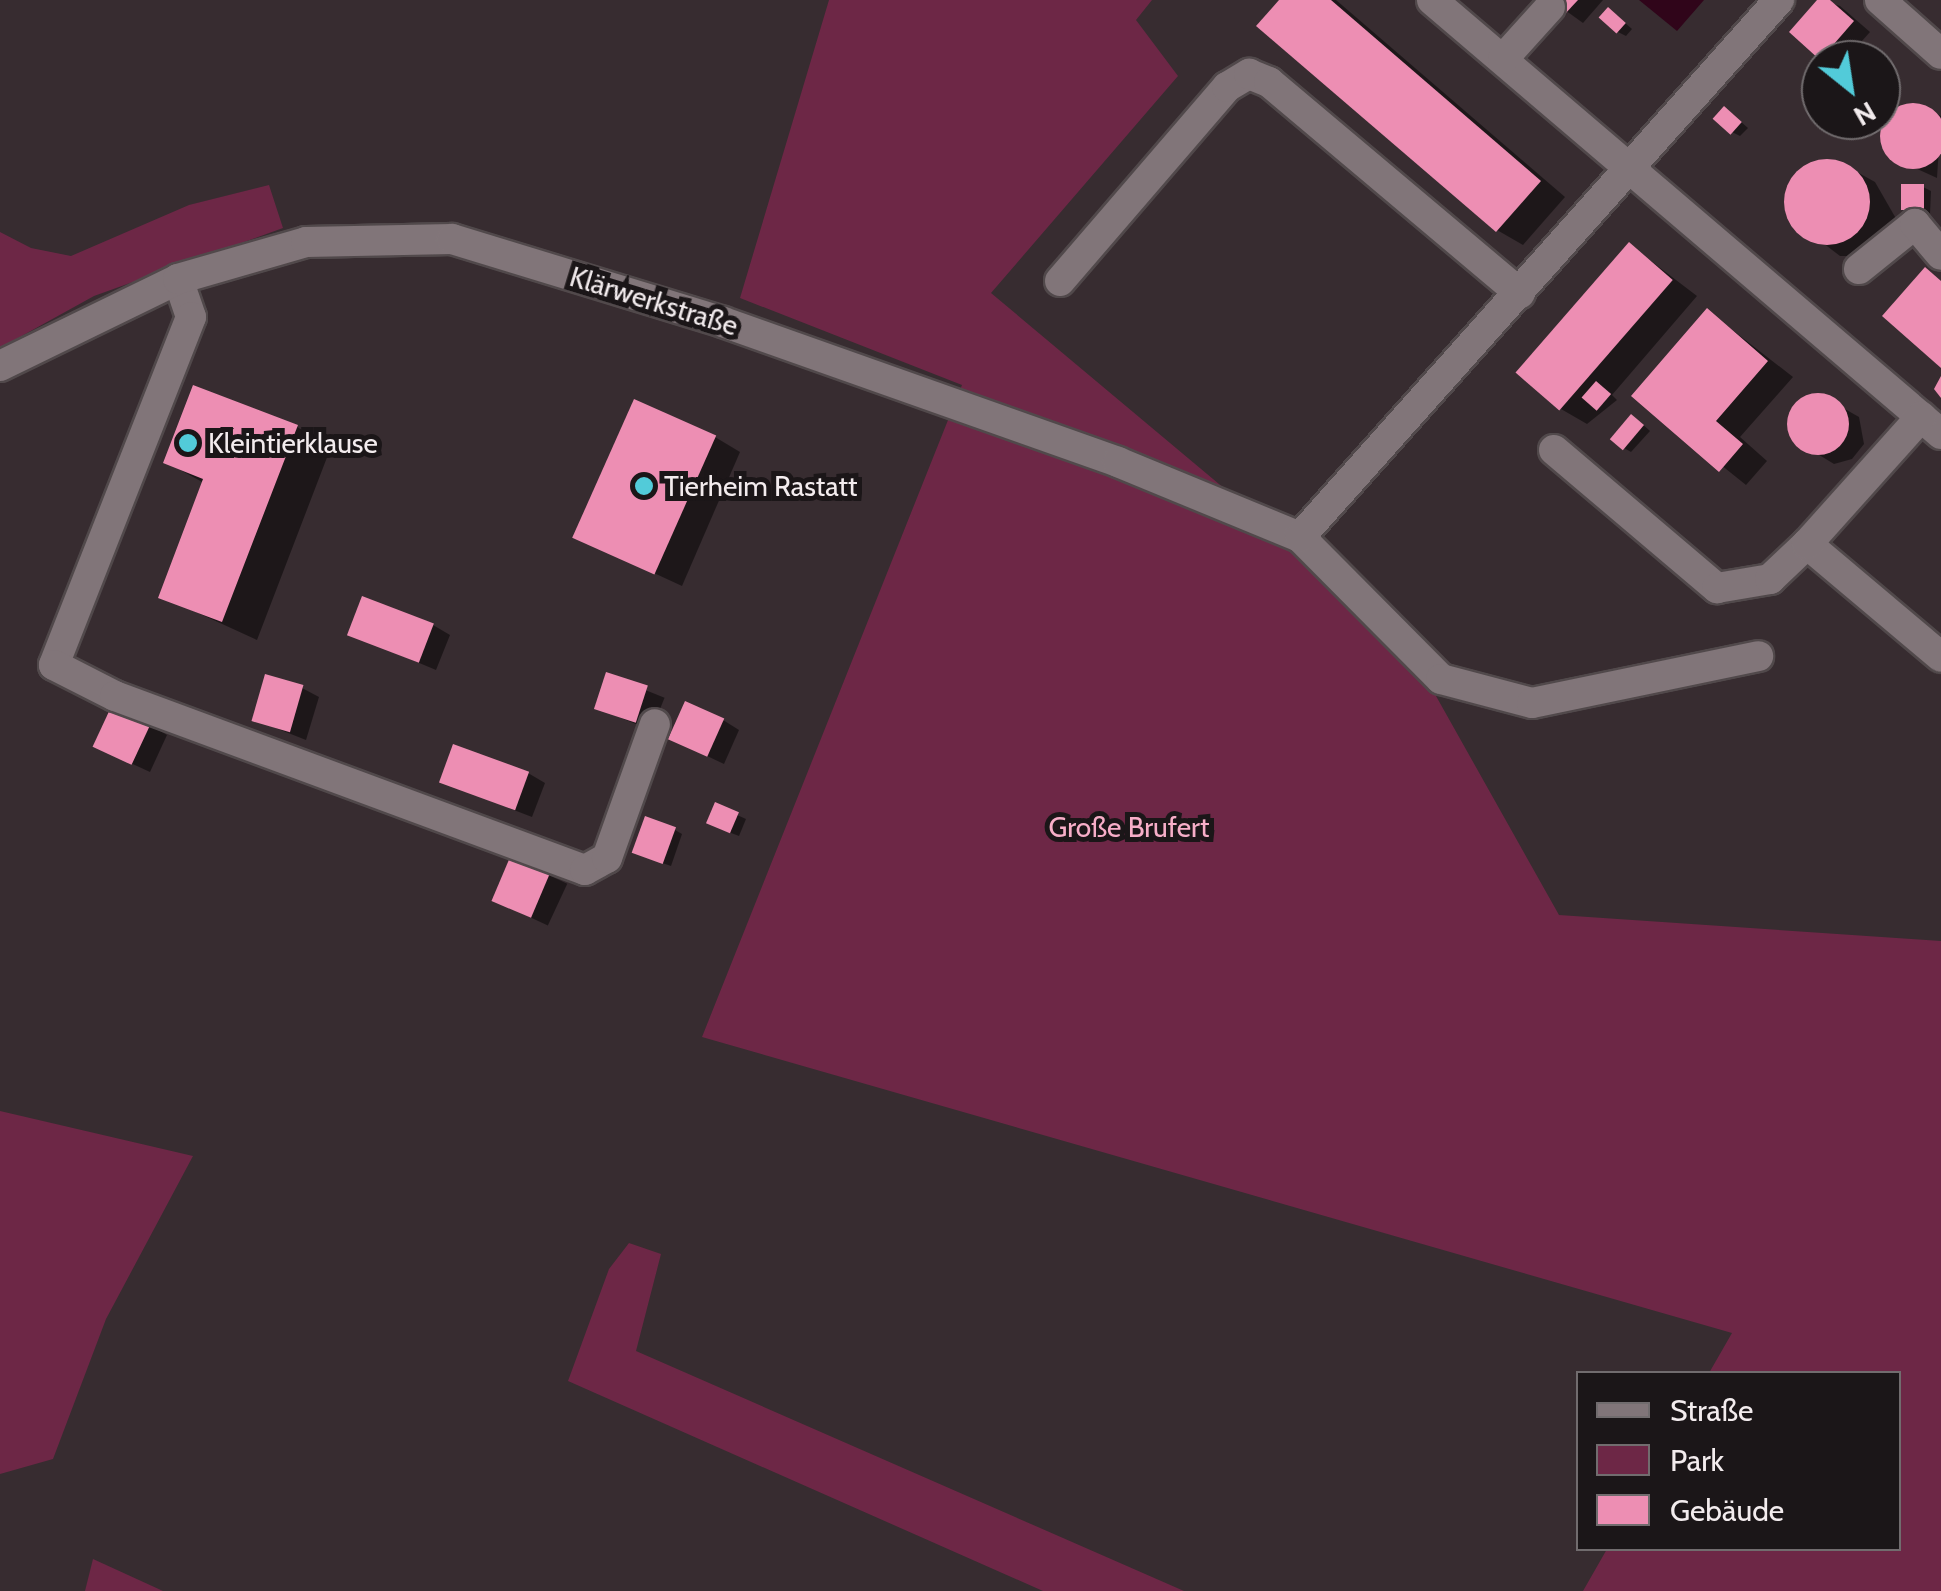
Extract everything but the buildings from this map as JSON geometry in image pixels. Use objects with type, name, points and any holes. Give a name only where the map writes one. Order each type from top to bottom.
[{"type":"lane","points":[[1432,0],[1931,425],[1770,579],[1716,588],[1554,450]]},
{"type":"lane","points":[[1758,656],[1532,703],[1442,679],[1300,537],[1778,0]]},
{"type":"lane","points":[[1880,0],[1941,54]]},
{"type":"lane","points":[[1503,60],[1550,7]]},
{"type":"lane","points":[[1060,281],[1227,86],[1249,74],[1269,82],[1520,293]]},
{"type":"lane","points":[[1859,269],[1914,224],[1941,255]]},
{"type":"lane","name":"Klärwerkstraße","points":[[0,366],[178,279],[306,242],[452,239],[724,322],[1118,462],[1300,537]]},
{"type":"lane","points":[[178,279],[190,316],[54,665],[114,696],[585,870],[606,858],[655,724]]},
{"type":"lane","points":[[1807,544],[1941,657]]},
{"type":"green space","name":"Große Brufert","points":[[829,0],[1152,0],[1136,20],[1178,76],[991,293],[1404,639],[1559,915],[1941,941],[1941,1591],[1583,1591],[1606,1551],[1901,1551],[1901,1371],[1710,1371],[1732,1333],[702,1037],[962,385],[740,298]]},
{"type":"green space","points":[[269,185],[283,228],[94,296],[0,348],[0,232],[31,248],[71,256],[189,205]]},
{"type":"green space","points":[[0,1111],[193,1156],[106,1319],[53,1459],[0,1474]]},
{"type":"green space","points":[[629,1243],[661,1254],[636,1351],[1184,1591],[1043,1591],[568,1381],[609,1269]]},
{"type":"green space","points":[[93,1559],[163,1591],[85,1591]]},
{"type":"shaded area","points":[[1639,0],[1704,0],[1677,31]]},
{"type":"place","name":"Kleintierklause","points":[[188,443]]},
{"type":"place","name":"Tierheim Rastatt","points":[[644,486]]}]
